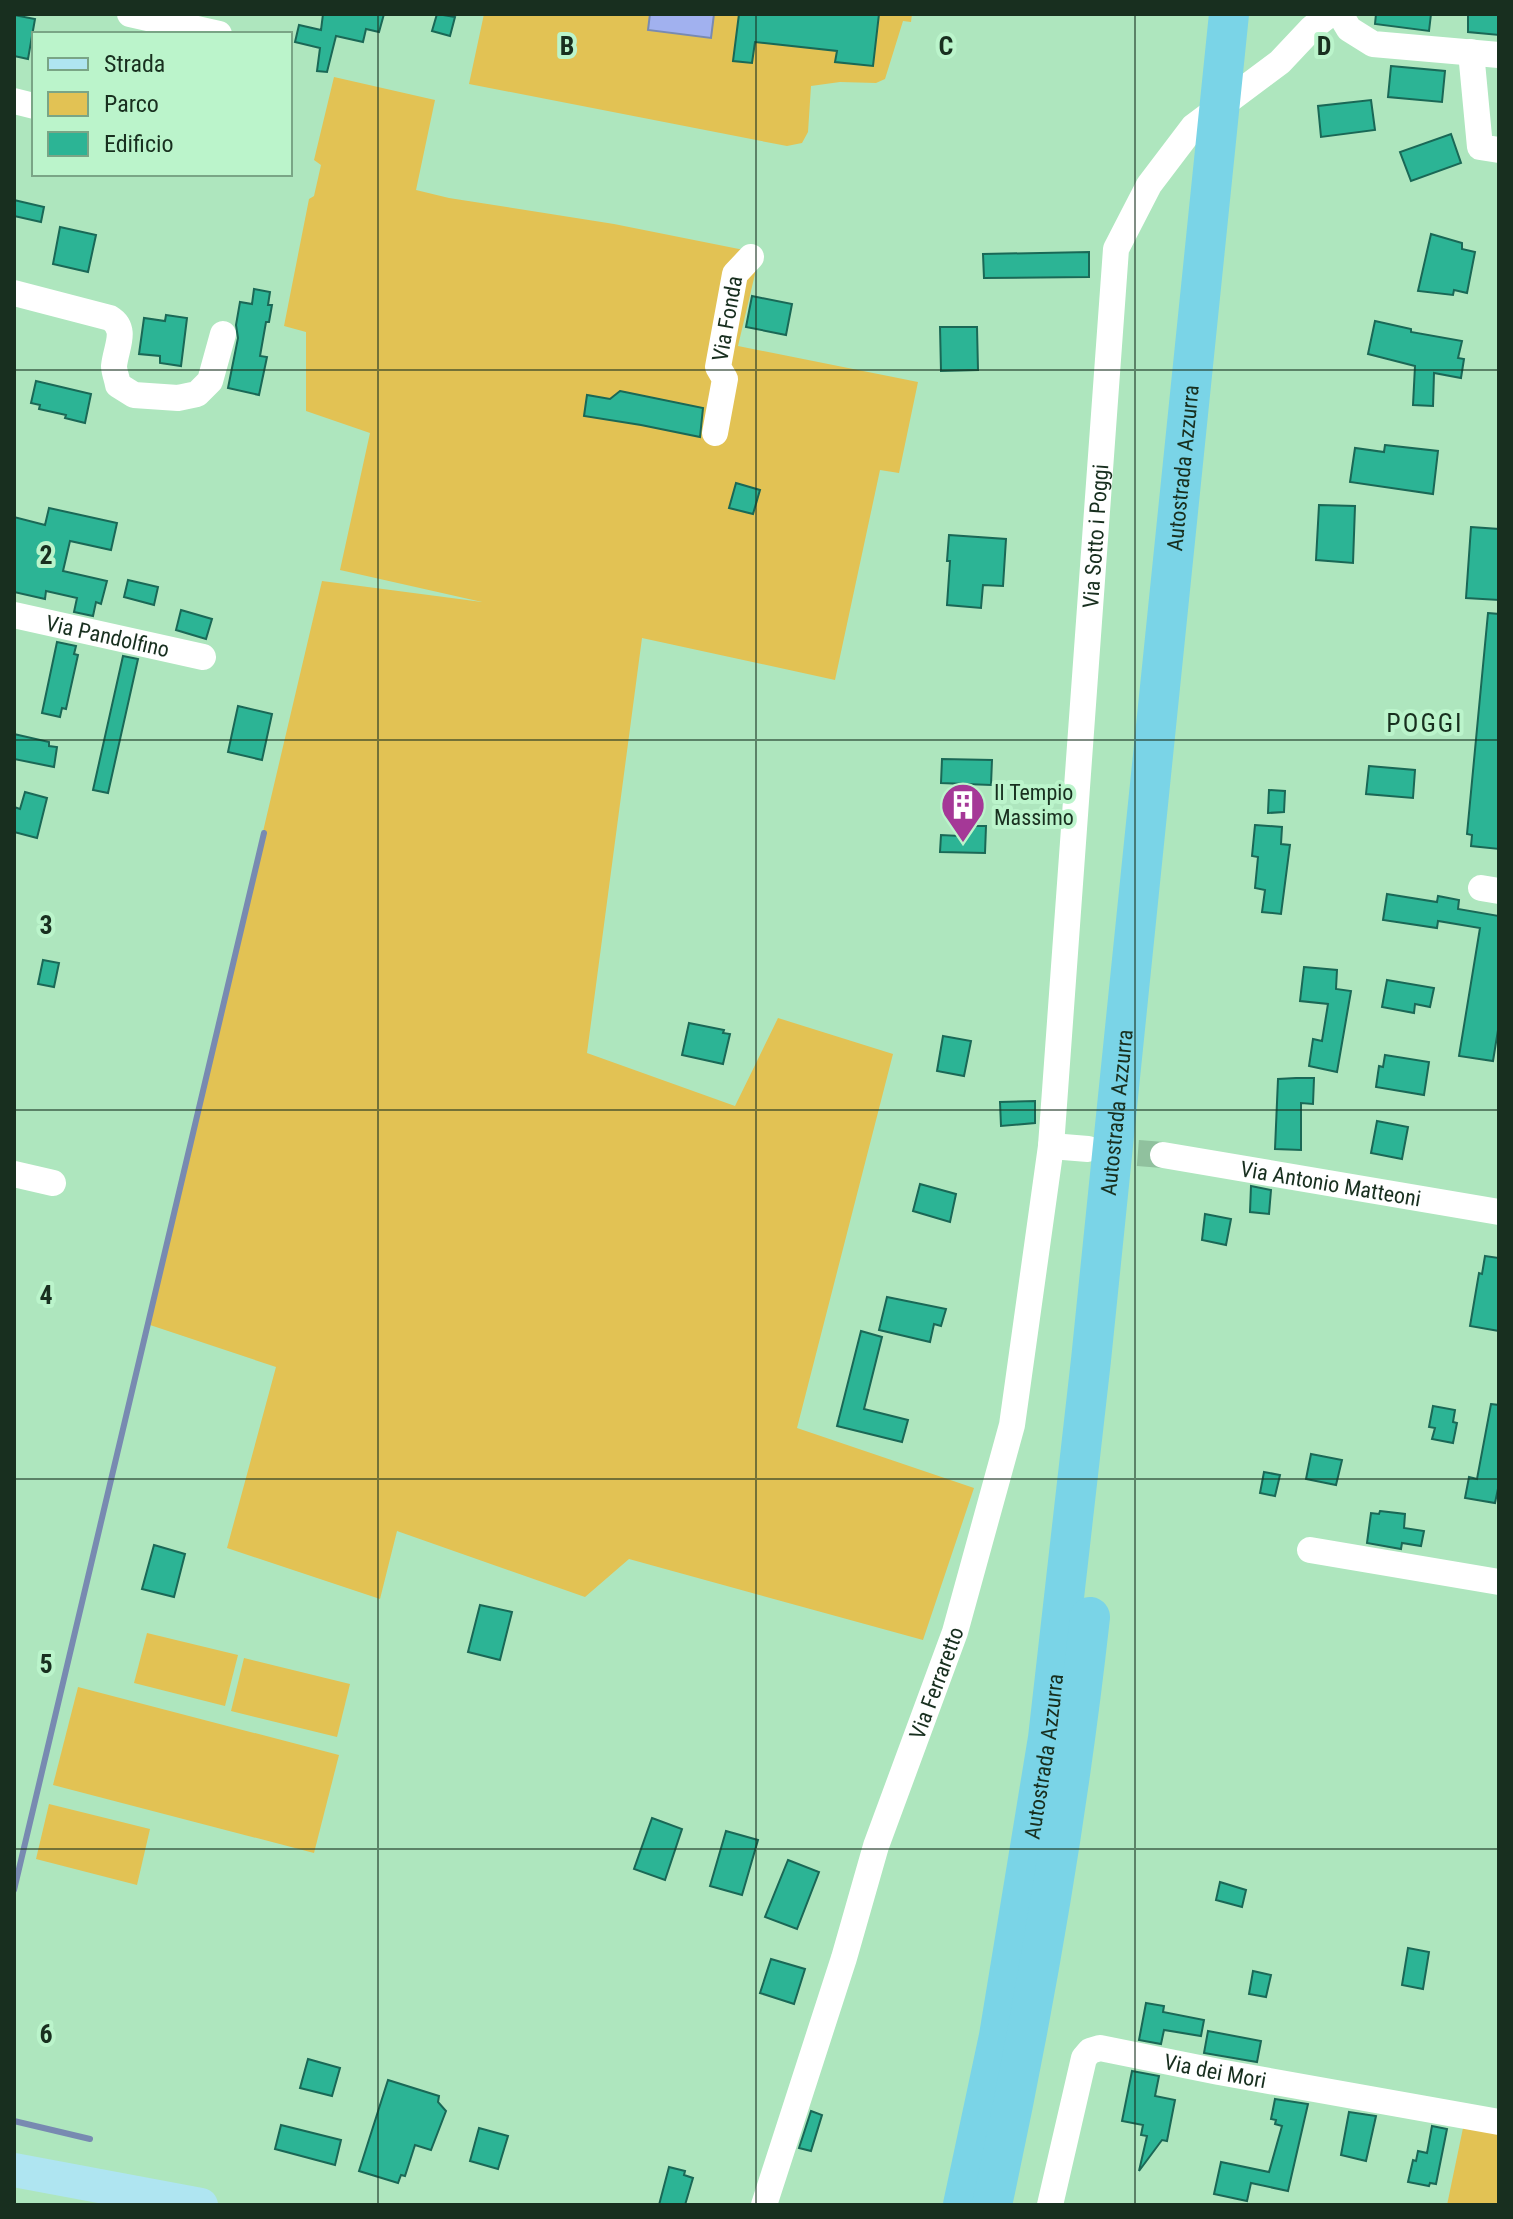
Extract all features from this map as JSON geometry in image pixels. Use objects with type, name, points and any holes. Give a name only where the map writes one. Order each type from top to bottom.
[{"type":"highway","name":"Autostrada Azzurra","points":[[992,2205],[1028,2040],[1076,1742],[1118,1362],[1221,229],[1229,14]]},
{"type":"highway","name":"Autostrada Azzurra","points":[[963,2205],[999,2036],[1048,1738],[1221,229],[1257,14]]},
{"type":"main road","points":[[14,2170],[201,2205]]},
{"type":"street","points":[[130,14],[210,32]]},
{"type":"street","name":"Via Sotto i Poggi","points":[[1051,1146],[1116,249],[1149,185],[1193,127],[1280,62],[1330,14]]},
{"type":"street","points":[[1340,14],[1349,29],[1373,44],[1499,55]]},
{"type":"street","points":[[1471,52],[1480,147],[1499,150]]},
{"type":"street","name":"Via Fonda","points":[[715,433],[725,379],[718,367],[735,274],[751,257]]},
{"type":"street","points":[[14,293],[119,323],[121,330],[114,369],[118,385],[134,395],[178,398],[197,394],[210,381],[223,334]]},
{"type":"street","name":"Via Pandolfino","points":[[14,615],[203,657]]},
{"type":"street","points":[[1051,1146],[1088,1149]]},
{"type":"street","name":"Via Ferraretto","points":[[764,2205],[844,1958],[876,1846],[955,1632],[1008,1440],[1051,1146]]},
{"type":"street","name":"Via Antonio Matteoni","points":[[1163,1155],[1499,1212]]},
{"type":"street","points":[[14,1174],[53,1183]]},
{"type":"street","points":[[1310,1550],[1499,1582]]},
{"type":"street","name":"Via dei Mori","points":[[1050,2205],[1084,2058],[1090,2051],[1100,2048],[1499,2122]]},
{"type":"green space","points":[[484,14],[912,14],[911,22],[903,21],[885,79],[876,83],[840,82],[811,86],[808,132],[802,143],[787,146],[469,84]]},
{"type":"green space","points":[[334,77],[435,100],[416,190],[749,251],[759,257],[738,346],[918,382],[899,473],[880,470],[835,680],[642,638],[587,1053],[735,1106],[778,1018],[893,1054],[797,1428],[974,1488],[923,1640],[629,1559],[585,1597],[397,1531],[380,1599],[227,1548],[276,1367],[147,1324],[322,581],[482,602],[340,570],[370,433],[306,411],[306,332],[284,326],[309,199],[314,196],[321,165],[314,160]]},
{"type":"green space","points":[[147,1633],[238,1655],[225,1706],[134,1683]]},
{"type":"green space","points":[[244,1658],[350,1684],[337,1737],[231,1711]]},
{"type":"green space","points":[[78,1687],[339,1755],[314,1853],[53,1785]]},
{"type":"green space","points":[[49,1804],[150,1829],[137,1885],[36,1859]]},
{"type":"green space","points":[[1463,2128],[1499,2134],[1499,2205],[1447,2205]]},
{"type":"water","points":[[650,14],[714,14],[711,38],[648,30]]},
{"type":"building","points":[[323,14],[384,14],[379,32],[366,29],[363,42],[336,36],[327,72],[317,71],[320,48],[295,42],[299,25],[321,30]]},
{"type":"building","points":[[437,14],[455,17],[450,36],[432,31]]},
{"type":"building","points":[[739,14],[879,14],[873,66],[835,62],[837,51],[755,42],[752,63],[733,61]]},
{"type":"building","points":[[1376,14],[1431,14],[1429,31],[1375,24]]},
{"type":"building","points":[[1468,14],[1499,14],[1499,35],[1468,32]]},
{"type":"building","points":[[14,15],[35,19],[28,59],[14,56]]},
{"type":"building","points":[[1391,66],[1445,71],[1442,102],[1388,97]]},
{"type":"building","points":[[1371,100],[1375,130],[1321,137],[1318,106]]},
{"type":"building","points":[[1451,134],[1461,163],[1411,181],[1400,152]]},
{"type":"building","points":[[14,200],[44,207],[41,222],[14,216]]},
{"type":"building","points":[[60,227],[96,235],[88,272],[53,264]]},
{"type":"building","points":[[1431,234],[1462,243],[1462,249],[1475,252],[1467,293],[1454,290],[1453,295],[1418,291]]},
{"type":"building","points":[[1089,252],[1089,277],[984,278],[983,254]]},
{"type":"building","points":[[254,289],[270,292],[268,305],[272,305],[260,356],[267,357],[259,395],[228,388],[238,338],[236,325],[240,302],[252,304]]},
{"type":"building","points":[[752,296],[792,304],[786,335],[746,327]]},
{"type":"building","points":[[166,315],[187,318],[181,366],[160,363],[160,356],[139,354],[144,318],[165,321]]},
{"type":"building","points":[[1375,321],[1411,329],[1411,332],[1462,341],[1458,358],[1464,359],[1461,378],[1434,373],[1433,406],[1413,405],[1415,366],[1368,354]]},
{"type":"building","points":[[940,327],[977,327],[978,370],[941,371]]},
{"type":"building","points":[[36,381],[91,394],[85,423],[39,409],[40,405],[31,403]]},
{"type":"building","points":[[620,391],[703,408],[700,437],[584,416],[587,395],[610,399]]},
{"type":"building","points":[[1385,445],[1438,451],[1433,494],[1350,482],[1355,448],[1384,452]]},
{"type":"building","points":[[736,483],[760,490],[753,514],[729,508]]},
{"type":"building","points":[[1319,505],[1355,506],[1353,563],[1316,560]]},
{"type":"building","points":[[49,508],[117,523],[111,550],[70,541],[63,571],[107,581],[101,604],[96,602],[93,616],[74,612],[77,598],[46,591],[45,599],[14,592],[14,517],[45,525]]},
{"type":"building","points":[[1471,527],[1499,529],[1499,600],[1466,598]]},
{"type":"building","points":[[949,535],[1006,539],[1003,586],[983,585],[981,608],[947,605]]},
{"type":"building","points":[[128,580],[158,587],[154,605],[124,597]]},
{"type":"building","points":[[181,610],[212,619],[206,639],[176,630]]},
{"type":"building","points":[[1488,613],[1499,614],[1499,849],[1471,846],[1472,835],[1467,834]]},
{"type":"building","points":[[57,642],[76,646],[74,654],[78,655],[66,709],[62,708],[60,717],[42,713]]},
{"type":"building","points":[[123,656],[138,659],[108,793],[93,790]]},
{"type":"building","points":[[238,706],[272,714],[262,760],[228,752]]},
{"type":"building","points":[[14,734],[49,742],[49,746],[57,747],[54,767],[14,759]]},
{"type":"building","points":[[942,759],[992,760],[991,785],[941,783]]},
{"type":"building","points":[[1369,766],[1415,770],[1413,798],[1366,794]]},
{"type":"building","points":[[1269,790],[1285,791],[1284,812],[1268,813]]},
{"type":"building","points":[[25,792],[47,798],[37,838],[14,832],[14,807],[20,809]]},
{"type":"building","points":[[1255,825],[1282,827],[1281,844],[1290,845],[1281,914],[1262,912],[1265,890],[1255,888],[1258,857],[1252,856]]},
{"type":"building","name":"Il Tempio Massimo","points":[[960,826],[986,826],[985,853],[940,852],[941,835],[960,836]]},
{"type":"building","points":[[1387,894],[1437,902],[1438,896],[1459,900],[1458,909],[1499,916],[1499,1024],[1493,1061],[1459,1056],[1480,928],[1438,921],[1437,928],[1383,920]]},
{"type":"building","points":[[43,960],[59,963],[54,987],[38,984]]},
{"type":"building","points":[[1304,967],[1337,970],[1336,989],[1351,991],[1337,1072],[1309,1066],[1313,1039],[1322,1041],[1328,1004],[1300,1001]]},
{"type":"building","points":[[1387,980],[1434,988],[1430,1007],[1415,1004],[1414,1013],[1382,1007]]},
{"type":"building","points":[[689,1023],[730,1034],[723,1064],[682,1055]]},
{"type":"building","points":[[943,1036],[971,1041],[964,1076],[937,1071]]},
{"type":"building","points":[[1385,1055],[1429,1062],[1424,1095],[1376,1087],[1379,1066],[1383,1067]]},
{"type":"building","points":[[1314,1078],[1313,1104],[1301,1103],[1301,1150],[1275,1149],[1278,1079]]},
{"type":"building","points":[[1035,1101],[1035,1123],[1001,1126],[1000,1102]]},
{"type":"building","points":[[1377,1121],[1408,1127],[1402,1159],[1371,1153]]},
{"type":"building","points":[[920,1184],[956,1194],[950,1222],[913,1211]]},
{"type":"building","points":[[1251,1186],[1271,1190],[1269,1214],[1250,1212]]},
{"type":"building","points":[[1205,1214],[1231,1219],[1226,1245],[1202,1240]]},
{"type":"building","points":[[1485,1256],[1499,1258],[1499,1331],[1470,1326]]},
{"type":"building","points":[[887,1297],[946,1309],[941,1326],[934,1324],[930,1342],[879,1330]]},
{"type":"building","points":[[861,1331],[882,1337],[864,1409],[908,1420],[902,1442],[837,1426]]},
{"type":"building","points":[[1491,1404],[1499,1405],[1499,1484],[1495,1503],[1465,1498],[1469,1477],[1477,1479]]},
{"type":"building","points":[[1433,1406],[1455,1410],[1453,1422],[1457,1423],[1453,1443],[1432,1439],[1435,1428],[1429,1427]]},
{"type":"building","points":[[1311,1454],[1342,1460],[1336,1485],[1306,1479]]},
{"type":"building","points":[[1264,1472],[1280,1475],[1275,1496],[1260,1493]]},
{"type":"building","points":[[1380,1511],[1405,1514],[1404,1528],[1424,1531],[1421,1546],[1402,1543],[1401,1549],[1367,1543],[1371,1513],[1379,1514]]},
{"type":"building","points":[[154,1545],[185,1554],[174,1597],[142,1589]]},
{"type":"building","points":[[480,1605],[512,1612],[500,1660],[468,1652]]},
{"type":"building","points":[[652,1818],[682,1829],[665,1880],[634,1869]]},
{"type":"building","points":[[726,1831],[758,1840],[742,1895],[710,1886]]},
{"type":"building","points":[[788,1860],[819,1872],[797,1929],[765,1917]]},
{"type":"building","points":[[1220,1882],[1246,1890],[1242,1907],[1216,1900]]},
{"type":"building","points":[[1408,1948],[1429,1952],[1423,1989],[1402,1985]]},
{"type":"building","points":[[771,1959],[805,1969],[794,2004],[760,1993]]},
{"type":"building","points":[[1253,1971],[1271,1975],[1266,1997],[1249,1994]]},
{"type":"building","points":[[1146,2003],[1164,2006],[1163,2012],[1204,2020],[1201,2036],[1164,2030],[1161,2044],[1139,2040]]},
{"type":"building","points":[[1208,2031],[1261,2041],[1257,2062],[1204,2053]]},
{"type":"building","points":[[308,2059],[340,2068],[332,2096],[300,2088]]},
{"type":"building","points":[[1132,2071],[1159,2076],[1155,2096],[1175,2100],[1167,2141],[1162,2140],[1139,2171],[1147,2136],[1141,2135],[1143,2125],[1122,2121]]},
{"type":"building","points":[[388,2080],[439,2096],[438,2102],[446,2111],[431,2150],[415,2145],[405,2176],[401,2175],[398,2183],[359,2171]]},
{"type":"building","points":[[1275,2099],[1308,2104],[1288,2191],[1251,2183],[1247,2201],[1214,2194],[1221,2162],[1269,2172],[1282,2126],[1271,2119]]},
{"type":"building","points":[[811,2111],[822,2115],[811,2151],[799,2148]]},
{"type":"building","points":[[1349,2112],[1376,2116],[1366,2161],[1341,2155]]},
{"type":"building","points":[[281,2125],[341,2140],[335,2165],[275,2149]]},
{"type":"building","points":[[1432,2126],[1447,2129],[1436,2184],[1430,2183],[1429,2186],[1408,2182],[1418,2151],[1427,2153]]},
{"type":"building","points":[[479,2128],[508,2136],[498,2169],[470,2161]]},
{"type":"building","points":[[669,2167],[685,2171],[684,2175],[693,2178],[685,2205],[659,2205]]},
{"type":"waterway","points":[[14,1890],[264,833]]},
{"type":"waterway","points":[[14,2121],[90,2139]]},
{"type":"tunnel","points":[[1099,1150],[1163,1155]]},
{"type":"place","name":"Il Tempio Massimo","points":[[963,844]]},
{"type":"district","name":"POGGI","points":[[1425,723]]}]
